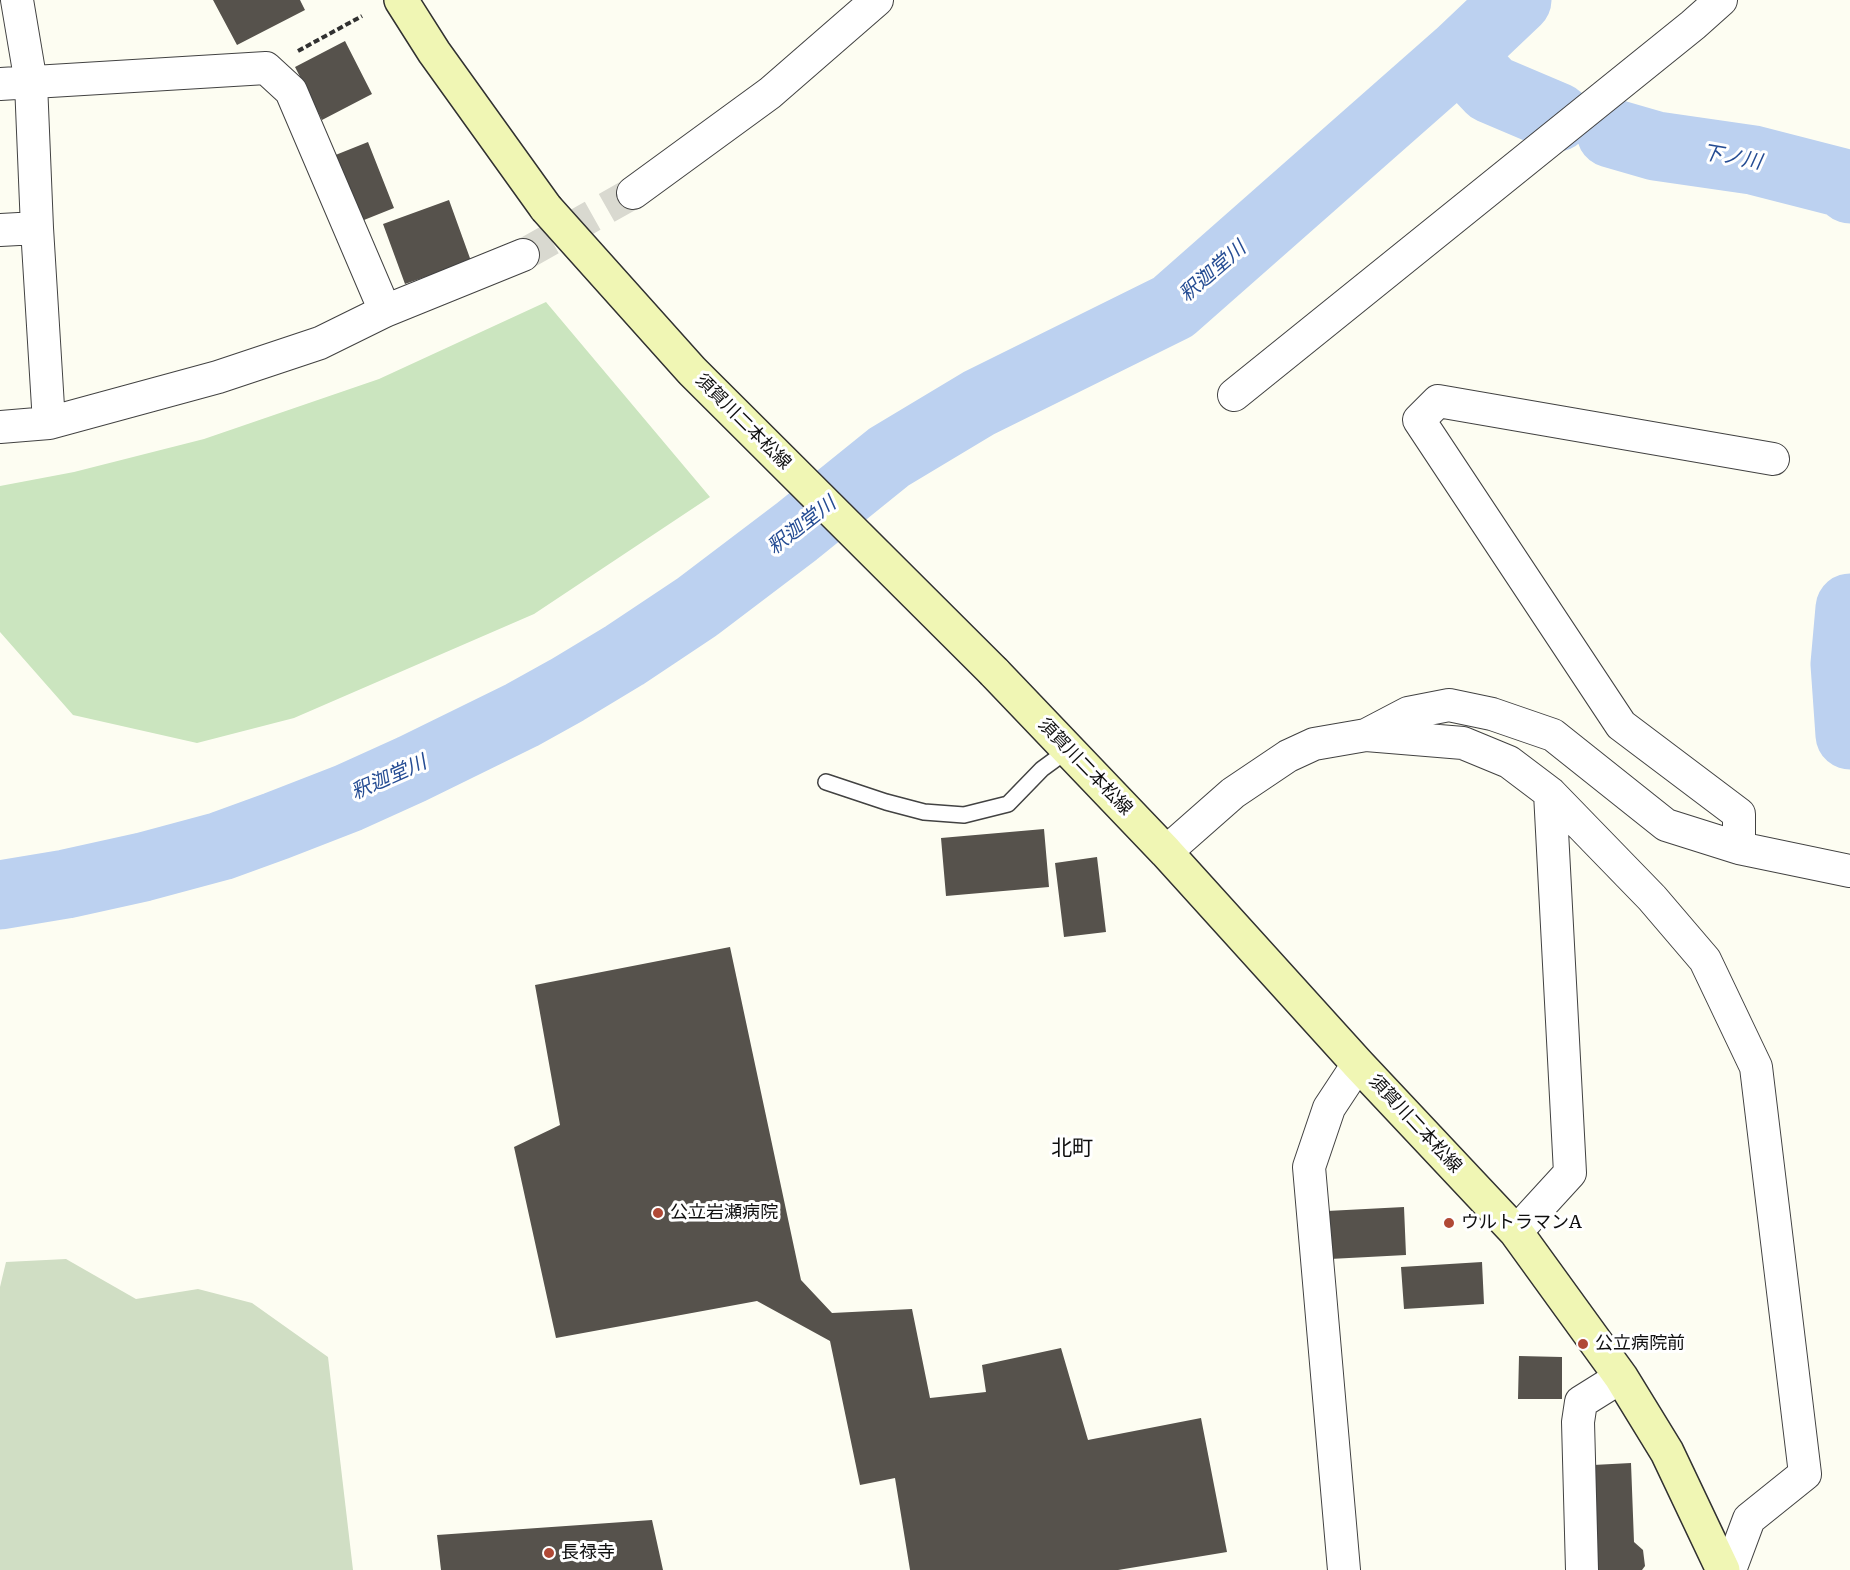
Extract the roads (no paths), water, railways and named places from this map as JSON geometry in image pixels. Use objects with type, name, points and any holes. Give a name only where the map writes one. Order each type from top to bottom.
[{"type":"main road","name":"須賀川二本松線","points":[[401,0],[434,52],[546,208],[692,371],[994,672],[1166,852],[1358,1064],[1516,1232],[1621,1377],[1667,1452],[1723,1570]]},
{"type":"street","points":[[17,0],[31,83],[49,423]]},
{"type":"street","points":[[633,193],[770,93],[876,0]]},
{"type":"street","points":[[1234,395],[1675,40],[1721,0]]},
{"type":"street","points":[[0,84],[266,69],[291,91],[385,311]]},
{"type":"street","points":[[0,230],[37,228]]},
{"type":"street","points":[[0,427],[49,423],[218,377],[320,343],[385,311],[523,255]]},
{"type":"street","points":[[1739,848],[1739,814],[1621,725],[1419,420],[1438,401],[1773,459]]},
{"type":"street","points":[[1366,735],[1408,713],[1449,705],[1492,714],[1553,735],[1666,825],[1739,848],[1850,871]]},
{"type":"street","points":[[1166,852],[1233,793],[1288,756],[1314,744],[1366,735],[1463,744],[1509,762],[1550,793],[1652,898],[1705,960],[1756,1068],[1805,1474],[1749,1519],[1730,1570]]},
{"type":"street","points":[[1516,1232],[1570,1173],[1550,793]]},
{"type":"street","points":[[1344,1570],[1308,1167],[1329,1108],[1358,1064]]},
{"type":"street","points":[[1582,1570],[1578,1422],[1581,1402],[1621,1377]]},
{"type":"lane","points":[[826,782],[924,812],[964,814],[1008,804],[1042,769],[1068,750]]},
{"type":"waterway","name":"釈迦堂川","points":[[0,895],[66,884],[143,867],[221,846],[348,798],[522,715],[567,690],[697,607],[796,532],[889,457],[979,403],[1173,307],[1459,55],[1517,0]]},
{"type":"waterway","name":"下ノ川","points":[[1459,55],[1491,89],[1557,117]]},
{"type":"waterway","name":"下ノ川","points":[[1611,133],[1656,146],[1753,160],[1843,183],[1850,189]]},
{"type":"waterway","name":"下ノ川","points":[[1850,608],[1845,664],[1850,735]]},
{"type":"tunnel","points":[[523,255],[633,193]]},
{"type":"place","name":"公立岩瀬病院","points":[[658,1213]]},
{"type":"place","name":"ウルトラマンA","points":[[1449,1223]]},
{"type":"place","name":"公立病院前","points":[[1583,1344]]},
{"type":"place","name":"長禄寺","points":[[549,1553]]},
{"type":"district","name":"北町","points":[[1072,1149]]}]
